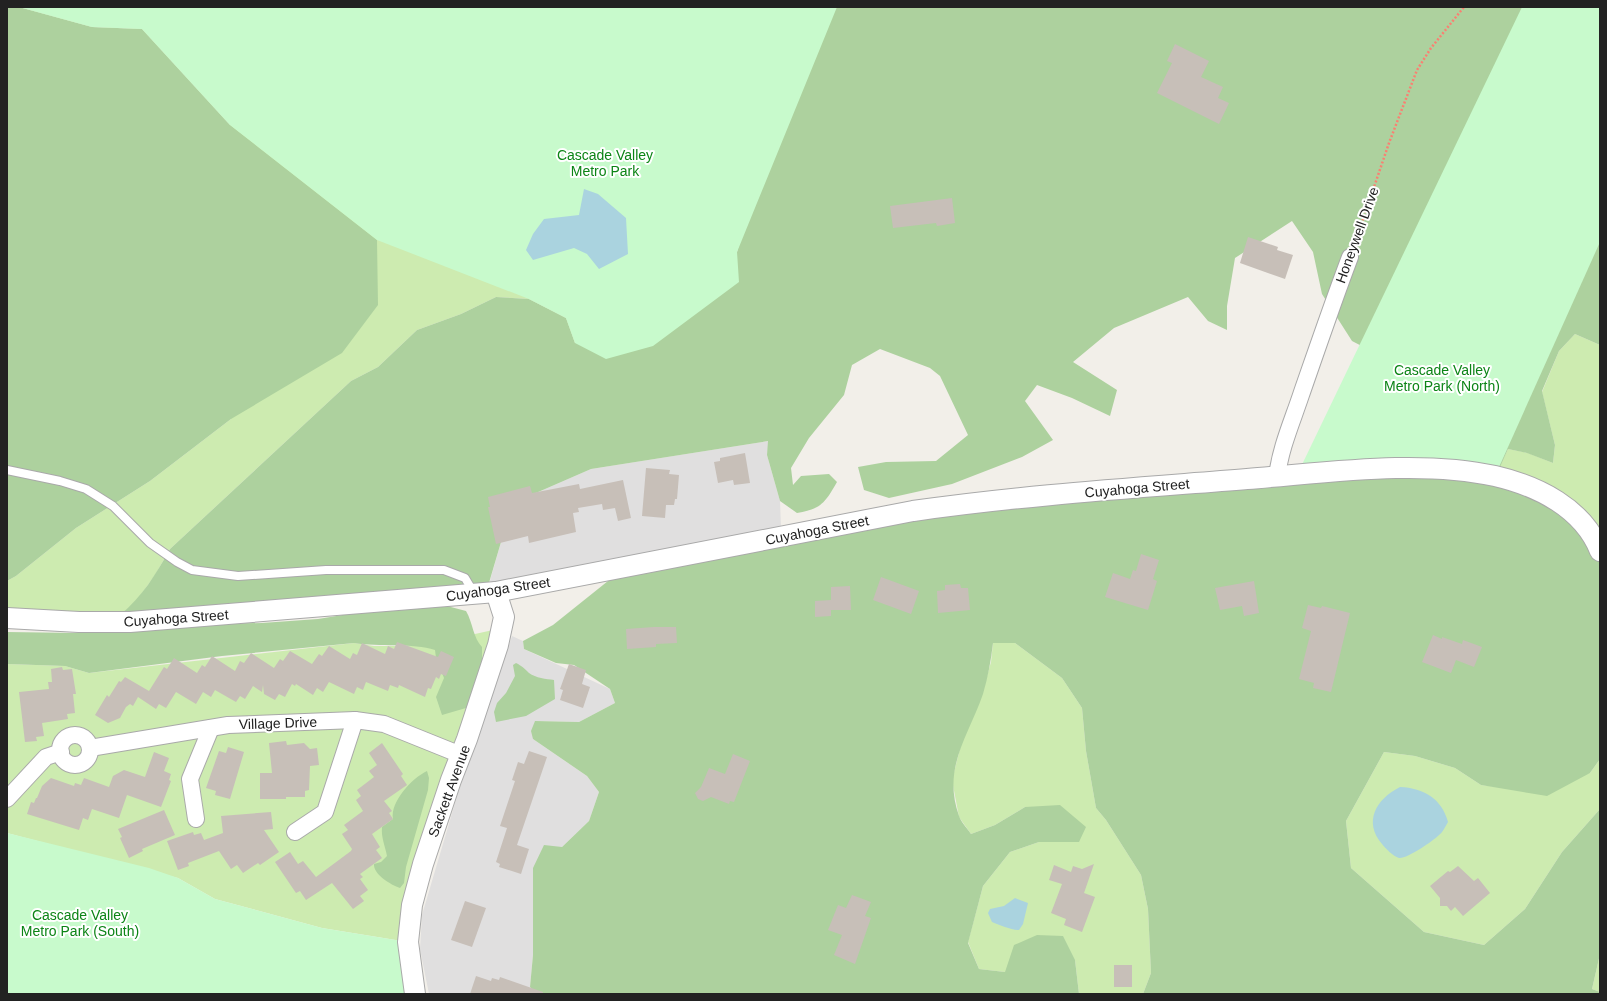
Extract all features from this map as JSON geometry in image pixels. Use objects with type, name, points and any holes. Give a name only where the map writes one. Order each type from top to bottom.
[{"type":"street","name":"Honeywell Drive","points":[[1277,477],[1288,434],[1350,257]]},
{"type":"street","name":"Cuyahoga Street","points":[[7,618],[79,622],[130,622],[496,592],[913,510],[1054,495],[1412,468],[1450,469],[1496,476],[1523,484],[1561,503],[1576,516],[1590,531],[1600,551]]},
{"type":"street","name":"Sackett Avenue","points":[[415,994],[408,942],[412,905],[423,864],[487,682],[502,628],[504,617],[496,592]]},
{"type":"street","name":"Village Drive","points":[[90,748],[228,725],[355,720],[384,724],[461,755]]},
{"type":"street","points":[[295,832],[324,812],[355,720]]},
{"type":"street","points":[[196,819],[190,779],[210,728]]},
{"type":"street","points":[[74,735],[79,735],[87,740],[90,748],[88,758],[80,764],[70,764],[62,757],[60,752],[62,742],[69,736],[74,735]]},
{"type":"street","points":[[7,799],[46,757],[60,752]]},
{"type":"lane","points":[[7,470],[60,481],[86,489],[113,506],[150,543],[177,562],[192,570],[238,576],[326,570],[444,570],[465,578],[474,594]]},
{"type":"path","name":"Honeywell Drive","points":[[1350,257],[1389,143],[1417,70],[1431,48],[1464,7]]},
{"type":"shaded area","points":[[769,441],[767,455],[780,501],[781,528],[489,584],[501,542],[529,496],[591,469]]},
{"type":"shaded area","points":[[512,636],[523,641],[524,649],[610,689],[615,703],[579,722],[535,721],[533,739],[587,776],[599,792],[589,821],[562,847],[533,955],[530,987],[536,994],[429,994],[420,949],[422,915],[458,793]]},
{"type":"green space","points":[[7,7],[19,7],[92,27],[142,29],[230,125],[377,240],[378,305],[342,353],[231,419],[150,481],[76,528],[16,576],[7,581]]},
{"type":"green space","points":[[19,7],[526,7],[574,248],[575,343],[566,318],[529,299],[496,297],[461,314],[417,330],[378,367],[351,381],[170,549],[155,575],[135,603],[120,615],[7,618],[7,581],[16,576],[76,528],[150,481],[231,419],[230,125],[142,29],[92,27]]},
{"type":"green space","name":"Cascade Valley Metro Park","points":[[19,7],[837,7],[737,252],[739,282],[653,346],[606,359],[575,343],[566,318],[529,299],[377,240],[230,125],[142,29],[92,27]]},
{"type":"green space","points":[[805,7],[1600,7],[1600,345],[1575,334],[1559,351],[1542,391],[1555,445],[1553,463],[1527,453],[1508,449],[1496,476],[1545,494],[1600,551],[1600,759],[1590,773],[1547,796],[1481,785],[1455,768],[1415,756],[1384,752],[1346,821],[1351,868],[1424,932],[1484,945],[1525,909],[1562,852],[1600,809],[1600,954],[1592,989],[1600,992],[1600,994],[1143,994],[1151,973],[1148,909],[1141,875],[1106,820],[1096,808],[1086,751],[1082,708],[1062,678],[1015,643],[993,643],[983,694],[964,739],[955,768],[953,783],[959,816],[971,834],[995,825],[1025,807],[1060,805],[1086,827],[1079,842],[1039,842],[1010,852],[983,886],[968,943],[979,969],[1005,972],[1014,945],[1037,935],[1063,936],[1075,960],[1079,994],[536,994],[530,987],[533,955],[533,868],[544,845],[562,847],[589,821],[599,792],[587,776],[533,739],[531,731],[535,721],[579,722],[615,703],[610,689],[574,665],[556,663],[524,649],[523,641],[553,625],[623,569],[913,511],[1360,471],[1408,370],[1352,341],[1322,294],[1313,252],[1292,221],[1235,258],[1227,306],[1227,330],[1208,321],[1188,297],[1114,328],[1073,362],[1117,390],[1110,416],[1072,398],[1037,385],[1025,401],[1053,440],[1022,457],[952,484],[889,498],[864,490],[858,467],[886,462],[936,461],[968,435],[940,376],[930,368],[880,349],[852,365],[844,395],[809,438],[791,468],[793,485],[801,476],[829,474],[837,482],[822,504],[812,509],[797,513],[780,501],[767,455],[768,441],[591,469],[529,496],[501,542],[486,593],[120,615],[135,601],[148,585],[170,549],[351,381],[378,367],[417,330],[461,314],[496,297],[529,299],[566,318],[575,343],[737,252]]},
{"type":"green space","name":"Cascade Valley Metro Park (North)","points":[[1522,7],[1600,7],[1600,242],[1495,476],[1297,475]]},
{"type":"green space","points":[[1575,334],[1600,345],[1600,551],[1495,476],[1508,449],[1528,453],[1553,463],[1555,445],[1542,392],[1559,351]]},
{"type":"green space","points":[[447,606],[466,611],[477,639],[482,647],[482,684],[466,708],[442,715],[436,697],[444,678],[436,658],[435,650],[426,648],[354,643],[222,656],[89,673],[65,666],[7,664],[7,632],[76,633],[206,624],[262,623],[318,619],[361,612]]},
{"type":"green space","points":[[502,628],[408,942],[322,928],[215,899],[178,878],[7,833],[7,664],[65,666],[89,673],[354,643],[374,646],[421,646]]},
{"type":"green space","points":[[993,643],[1015,643],[1062,678],[1082,708],[1086,751],[1096,808],[1106,820],[1141,875],[1148,909],[1151,973],[1143,994],[1079,994],[1075,960],[1005,972],[979,969],[968,942],[983,886],[1010,852],[1039,842],[1079,842],[1025,807],[995,825],[971,834],[959,817],[952,780],[963,737],[982,694],[991,662]]},
{"type":"green space","points":[[516,663],[535,676],[554,680],[555,699],[526,716],[496,722],[494,712],[497,703],[506,693],[515,676],[513,665]]},
{"type":"green space","points":[[1384,752],[1415,756],[1455,768],[1481,785],[1508,788],[1590,773],[1600,759],[1600,809],[1562,852],[1525,909],[1484,945],[1424,932],[1351,868],[1346,821]]},
{"type":"green space","points":[[427,771],[429,778],[428,790],[406,867],[404,883],[400,888],[383,879],[374,868],[374,864],[381,862],[387,856],[382,827],[393,819],[395,805],[403,791],[421,774]]},
{"type":"green space","name":"Cascade Valley Metro Park (South)","points":[[7,833],[149,868],[178,878],[215,899],[322,928],[408,942],[415,994],[7,994]]},
{"type":"green space","points":[[1600,954],[1600,992],[1592,989]]},
{"type":"water","points":[[584,189],[598,194],[626,218],[628,254],[599,269],[587,254],[574,248],[533,260],[526,250],[533,234],[544,219],[579,215]]},
{"type":"water","points":[[1400,787],[1424,792],[1431,796],[1441,807],[1448,822],[1442,832],[1431,841],[1414,853],[1403,858],[1394,856],[1382,844],[1376,836],[1373,828],[1373,819],[1379,805],[1384,798]]},
{"type":"water","points":[[1015,898],[1028,903],[1023,924],[1019,930],[992,922],[988,913],[990,909],[1004,906]]},
{"type":"building","points":[[1175,44],[1209,61],[1201,77],[1223,87],[1218,98],[1229,103],[1219,124],[1157,93],[1172,63],[1167,61]]},
{"type":"building","points":[[952,198],[955,223],[937,226],[936,223],[893,228],[890,206]]},
{"type":"building","points":[[1248,237],[1278,247],[1277,250],[1293,255],[1285,279],[1240,263]]},
{"type":"building","points":[[745,453],[750,483],[734,485],[733,480],[718,483],[714,462],[720,461],[720,458]]},
{"type":"building","points":[[646,468],[670,470],[669,474],[679,475],[677,499],[675,499],[674,505],[666,505],[665,518],[642,516]]},
{"type":"building","points":[[623,480],[631,518],[618,521],[615,508],[603,510],[602,504],[578,508],[579,512],[573,513],[576,532],[529,543],[528,536],[496,544],[488,507],[490,507],[488,497],[530,486],[532,493],[579,484],[580,489]]},
{"type":"building","points":[[1141,554],[1159,560],[1153,579],[1157,581],[1148,610],[1105,597],[1113,573],[1130,579],[1133,570],[1136,571]]},
{"type":"building","points":[[881,577],[919,591],[911,614],[873,600]]},
{"type":"building","points":[[1254,581],[1259,613],[1244,616],[1242,606],[1220,610],[1215,588]]},
{"type":"building","points":[[960,584],[961,588],[968,588],[970,610],[938,613],[937,591],[945,590],[945,585]]},
{"type":"building","points":[[850,586],[851,610],[831,610],[831,616],[815,617],[815,601],[831,600],[831,587]]},
{"type":"building","points":[[1308,605],[1321,608],[1322,606],[1350,613],[1331,692],[1313,688],[1314,683],[1299,679],[1311,631],[1302,628]]},
{"type":"building","points":[[676,627],[677,643],[656,644],[656,647],[627,649],[626,629]]},
{"type":"building","points":[[1433,635],[1462,644],[1463,640],[1482,647],[1474,667],[1456,660],[1451,673],[1422,662]]},
{"type":"building","points":[[397,642],[438,657],[441,651],[454,657],[446,676],[441,674],[439,679],[436,677],[431,689],[428,688],[425,697],[399,685],[398,688],[390,685],[388,691],[366,682],[363,690],[357,687],[354,694],[329,682],[323,692],[317,688],[313,695],[296,684],[295,686],[292,684],[285,697],[279,694],[275,700],[264,694],[263,685],[262,692],[253,686],[245,699],[240,696],[236,702],[215,690],[211,697],[203,692],[196,704],[176,692],[166,708],[159,704],[156,709],[138,697],[133,706],[130,704],[126,707],[120,718],[108,723],[95,715],[107,695],[109,697],[119,681],[121,682],[125,677],[149,691],[164,667],[167,669],[174,658],[197,673],[202,665],[205,667],[212,656],[235,671],[240,661],[244,663],[251,653],[274,668],[280,659],[283,661],[290,651],[312,664],[319,654],[322,656],[329,646],[350,659],[353,653],[357,655],[362,643],[385,654],[388,646],[394,649]]},
{"type":"building","points":[[569,664],[586,670],[582,684],[590,687],[583,708],[560,700],[563,690],[560,689]]},
{"type":"building","points":[[62,667],[63,670],[72,669],[76,694],[73,694],[75,713],[67,714],[68,719],[42,723],[44,736],[36,737],[37,741],[25,742],[19,692],[49,689],[48,682],[52,682],[51,669]]},
{"type":"building","points":[[286,741],[287,745],[304,743],[310,749],[317,748],[319,765],[310,766],[309,790],[305,791],[305,797],[260,799],[260,773],[272,773],[269,743]]},
{"type":"building","points":[[382,743],[403,774],[401,776],[407,785],[384,801],[392,811],[389,813],[393,819],[372,834],[380,847],[376,850],[382,858],[360,874],[363,877],[360,879],[368,890],[360,896],[364,901],[353,909],[332,883],[306,900],[300,891],[296,893],[275,862],[290,852],[298,864],[303,861],[316,877],[351,851],[352,849],[342,834],[348,830],[344,825],[363,811],[356,800],[361,796],[357,790],[374,777],[369,771],[377,765],[369,753]]},
{"type":"building","points":[[228,747],[244,752],[230,799],[215,795],[216,791],[206,788],[219,751],[226,753]]},
{"type":"building","points":[[529,751],[547,757],[517,845],[529,849],[521,874],[499,867],[500,864],[496,862],[507,828],[500,826],[515,781],[512,780],[518,762],[524,764]]},
{"type":"building","points":[[154,752],[169,758],[164,771],[171,774],[169,780],[171,781],[161,807],[127,795],[119,818],[92,809],[88,820],[83,818],[79,830],[27,814],[31,802],[34,803],[42,786],[51,778],[74,786],[75,783],[81,785],[84,778],[109,787],[113,776],[124,770],[145,777]]},
{"type":"building","points":[[733,754],[750,761],[734,802],[730,801],[729,804],[711,797],[703,801],[698,799],[695,793],[701,787],[709,768],[725,774]]},
{"type":"building","points":[[164,810],[175,835],[142,849],[143,851],[129,858],[120,838],[122,837],[118,829]]},
{"type":"building","points":[[271,812],[273,829],[264,830],[279,852],[260,865],[258,863],[243,873],[237,865],[231,869],[219,851],[188,863],[189,866],[178,870],[167,841],[193,832],[194,835],[201,833],[204,840],[223,833],[221,816]]},
{"type":"building","points":[[1094,864],[1084,893],[1095,897],[1082,932],[1064,925],[1066,919],[1051,913],[1062,884],[1049,880],[1054,865],[1071,872],[1073,866],[1082,869]]},
{"type":"building","points":[[1458,866],[1474,881],[1478,878],[1490,893],[1463,916],[1455,907],[1451,911],[1447,906],[1440,906],[1440,898],[1430,886],[1448,871],[1450,872]]},
{"type":"building","points":[[852,895],[871,902],[865,916],[871,918],[855,964],[834,955],[842,935],[828,930],[838,905],[846,908]]},
{"type":"building","points":[[465,901],[486,908],[472,947],[451,940]]},
{"type":"building","points":[[1114,965],[1132,965],[1132,987],[1114,987]]},
{"type":"building","points":[[476,976],[491,981],[492,978],[499,980],[500,977],[543,992],[543,994],[470,994]]}]
